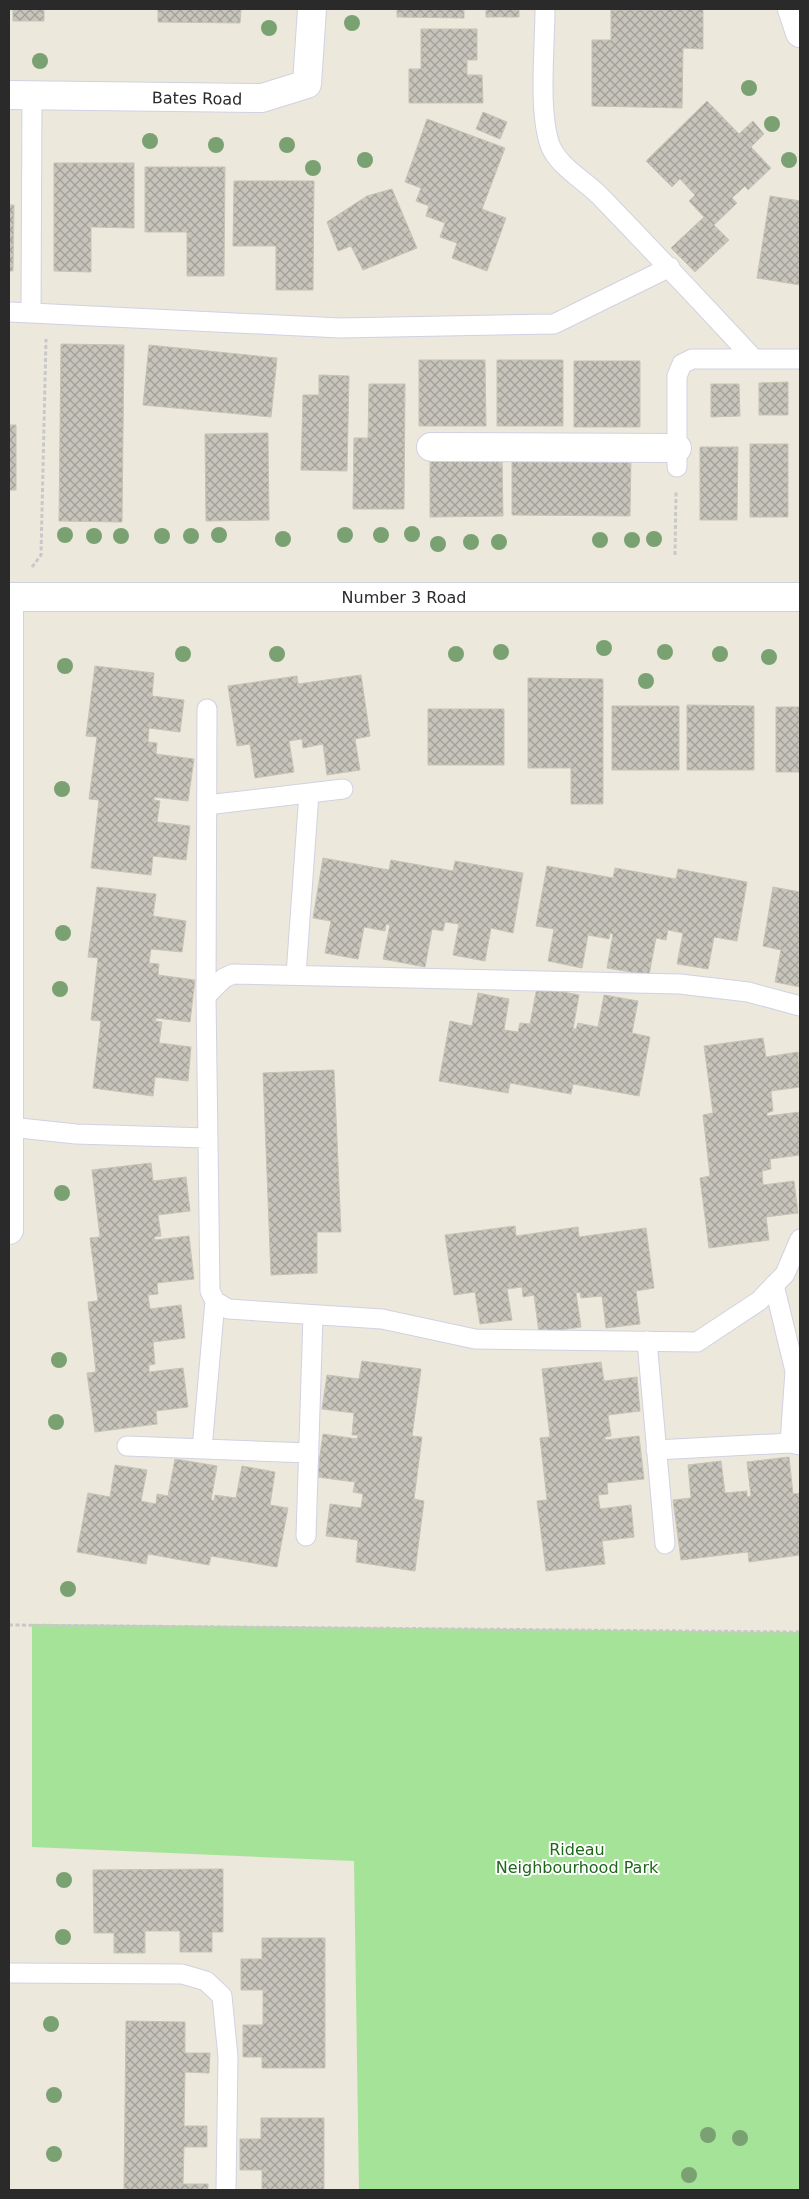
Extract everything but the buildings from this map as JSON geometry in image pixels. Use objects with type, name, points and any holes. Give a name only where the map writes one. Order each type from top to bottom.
[{"type":"street","name":"Bates Road","points":[[21,95],[262,98],[307,84],[312,9]]},
{"type":"street","points":[[792,9],[800,33]]},
{"type":"street","points":[[431,447],[677,457]]},
{"type":"street","points":[[9,597],[9,1230]]},
{"type":"street","name":"Number 3 Road","points":[[9,597],[800,597]]},
{"type":"lane","points":[[545,9],[545,124],[551,147],[566,167],[591,188],[670,267],[754,359]]},
{"type":"lane","points":[[21,95],[31,312]]},
{"type":"lane","points":[[9,312],[340,328],[554,324],[670,267]]},
{"type":"lane","points":[[677,457],[677,376],[682,364],[692,359],[800,359]]},
{"type":"lane","points":[[202,1449],[215,1301],[210,1291],[207,1138],[207,709]]},
{"type":"lane","points":[[207,805],[343,789]]},
{"type":"lane","points":[[296,975],[309,793]]},
{"type":"lane","points":[[206,996],[224,978],[233,974],[296,975],[680,984],[748,992],[800,1006]]},
{"type":"lane","points":[[9,1127],[76,1134],[207,1138]]},
{"type":"lane","points":[[215,1301],[228,1309],[382,1319],[475,1339],[697,1342],[759,1301],[785,1274],[800,1239]]},
{"type":"lane","points":[[656,1450],[795,1444],[794,1371],[774,1284]]},
{"type":"lane","points":[[306,1536],[313,1314]]},
{"type":"lane","points":[[647,1341],[665,1544]]},
{"type":"lane","points":[[127,1446],[309,1453]]},
{"type":"lane","points":[[9,1973],[182,1974],[206,1981],[222,1996],[228,2057],[226,2190]]},
{"type":"path","points":[[42,555],[46,337]]},
{"type":"path","points":[[675,555],[677,457]]},
{"type":"path","points":[[9,1626],[800,1632]]},
{"type":"green space","name":"Rideau Neighbourhood Park","points":[[32,1624],[800,1632],[800,2190],[359,2190],[354,1861],[32,1847]]}]
